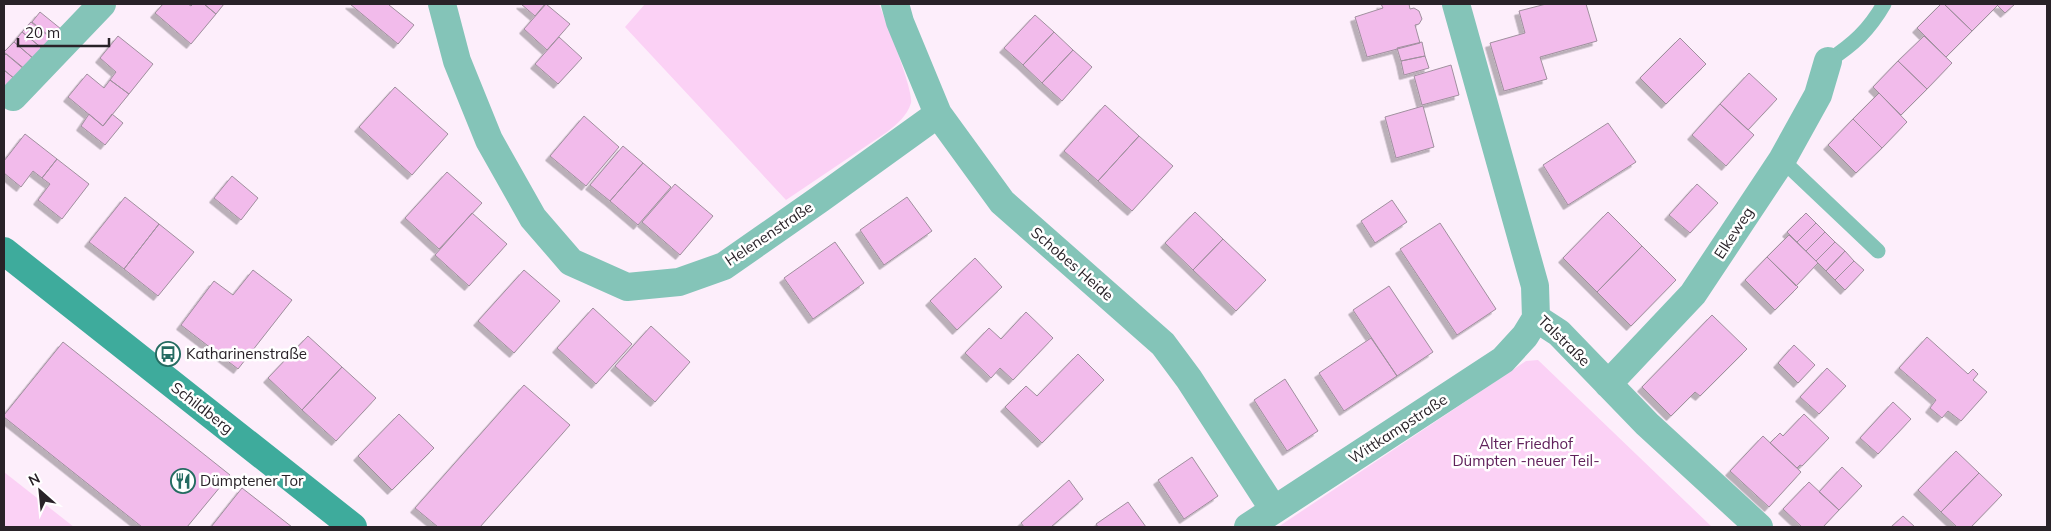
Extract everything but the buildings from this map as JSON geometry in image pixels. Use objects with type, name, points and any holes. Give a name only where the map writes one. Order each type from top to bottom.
[{"type":"street","points":[[13,97],[102,4]]},
{"type":"street","name":"Helenenstraße","points":[[442,4],[457,61],[489,140],[532,218],[571,262],[628,287],[679,282],[724,266],[938,114]]},
{"type":"street","name":"Schobes Heide","points":[[895,4],[900,22],[938,114],[1002,202],[1163,344],[1189,379],[1274,510]]},
{"type":"street","name":"Talstraße","points":[[1456,4],[1535,286],[1536,318],[1559,333],[1647,424],[1759,527]]},
{"type":"street","name":"Elkeweg","points":[[1608,384],[1693,294],[1782,160],[1818,94],[1828,61]]},
{"type":"street","name":"Schildberg","points":[[4,251],[353,527]]},
{"type":"street","name":"Wittkampstraße","points":[[1248,527],[1503,360],[1525,336],[1536,318]]},
{"type":"lane","points":[[1828,61],[1853,45],[1876,18],[1884,4]]},
{"type":"lane","points":[[1782,160],[1878,251]]},
{"type":"green space","points":[[645,4],[879,4],[908,84],[911,103],[907,112],[887,132],[786,200],[625,27]]},
{"type":"green space","name":"Alter Friedhof Dümpten -neuer Teil-","points":[[1538,360],[1712,527],[1278,527],[1526,361]]},
{"type":"green space","points":[[4,472],[74,527],[4,527]]},
{"type":"place","name":"Katharinenstraße","points":[[168,354]]},
{"type":"place","name":"Dümptener Tor","points":[[183,481]]}]
